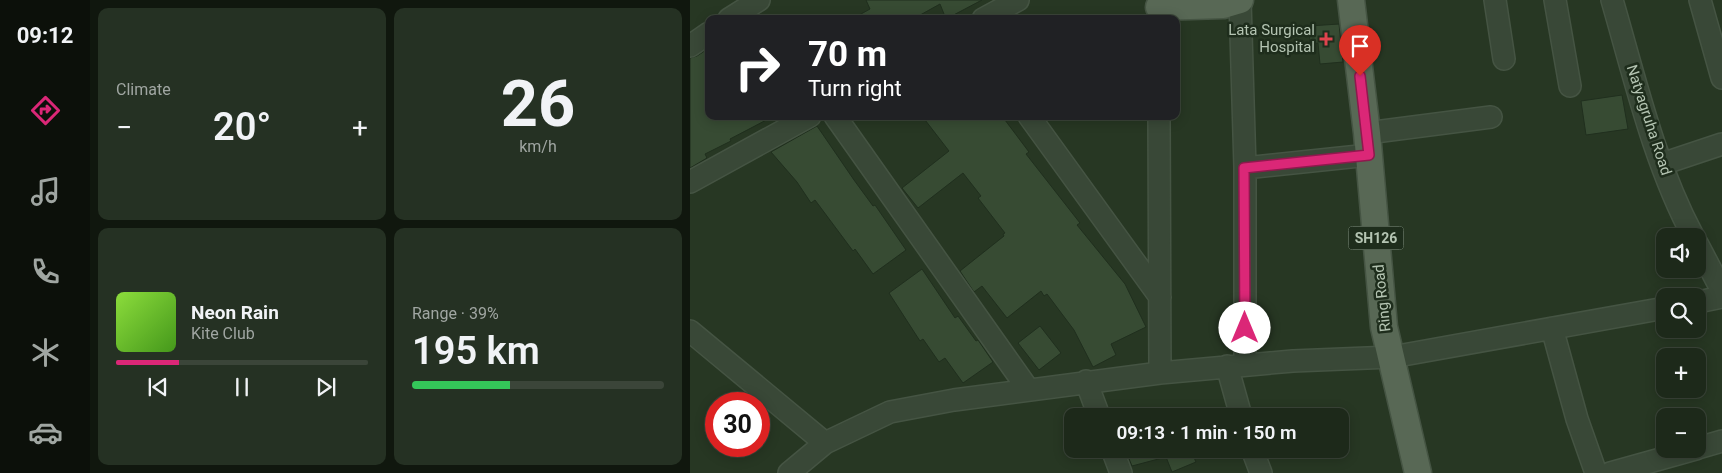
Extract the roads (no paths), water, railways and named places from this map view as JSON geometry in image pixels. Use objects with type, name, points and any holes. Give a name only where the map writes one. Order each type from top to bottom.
[{"type":"main road","points":[[1159,9],[1223,5],[1240,0]]},
{"type":"main road","name":"Ring Road","points":[[1351,0],[1368,144],[1384,327],[1418,473]]},
{"type":"street","points":[[735,15],[759,0]]},
{"type":"street","points":[[990,15],[1018,0]]},
{"type":"street","points":[[1240,0],[1244,168],[1236,365],[1240,408]]},
{"type":"street","points":[[1495,0],[1504,59]]},
{"type":"street","points":[[1555,0],[1570,86]]},
{"type":"street","name":"Natyagruha Road","points":[[1612,0],[1646,117],[1662,164],[1689,228]]},
{"type":"street","points":[[1700,0],[1722,78]]},
{"type":"street","points":[[690,46],[705,36]]},
{"type":"street","points":[[1244,168],[1368,144],[1491,117]]},
{"type":"street","points":[[690,182],[803,120]]},
{"type":"street","points":[[838,120],[1028,389]]},
{"type":"street","points":[[1032,120],[1160,297]]},
{"type":"street","points":[[1160,120],[1160,372]]},
{"type":"street","points":[[1662,164],[1722,144]]},
{"type":"street","points":[[1706,260],[1722,291]]},
{"type":"street","points":[[1706,300],[1722,297]]},
{"type":"street","points":[[789,473],[825,443],[890,412],[1028,389],[1160,372],[1293,361],[1392,357],[1656,310]]},
{"type":"street","points":[[1552,328],[1577,419],[1596,473]]},
{"type":"street","points":[[690,331],[825,443]]},
{"type":"street","points":[[1086,381],[1096,408]]},
{"type":"street","points":[[1706,445],[1722,441]]},
{"type":"street","points":[[1115,458],[1121,473]]},
{"type":"street","points":[[1255,458],[1261,473]]},
{"type":"street","points":[[1610,473],[1662,458]]},
{"type":"place","name":"Lata Surgical Hospital","points":[[1326,39]]}]
